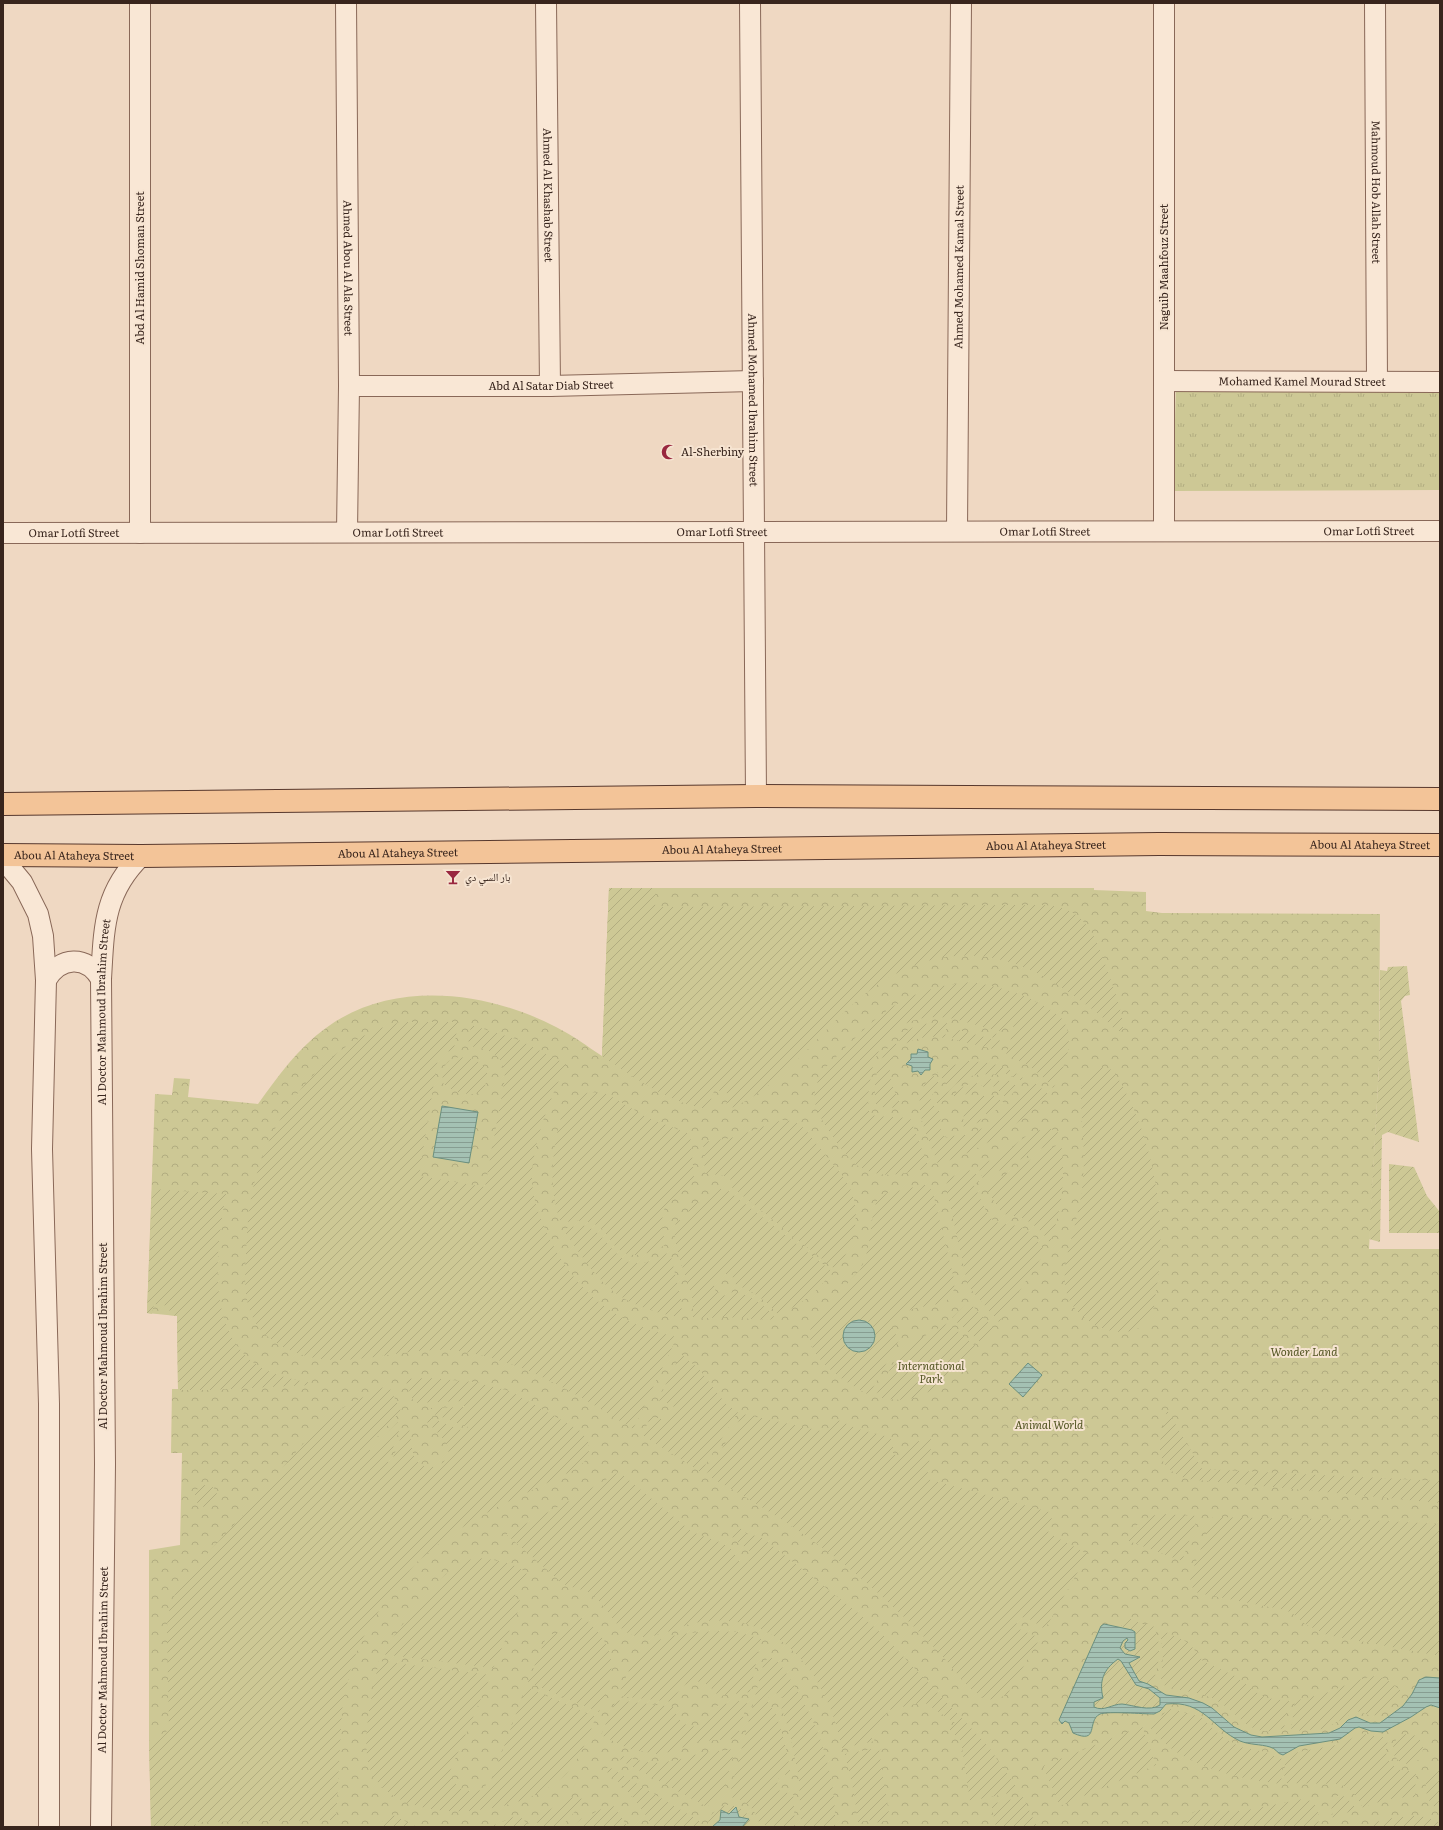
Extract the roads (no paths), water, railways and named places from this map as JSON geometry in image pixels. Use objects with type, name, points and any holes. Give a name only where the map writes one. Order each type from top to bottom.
[{"type":"main road","points":[[3,804],[756,796],[1440,799]]},
{"type":"main road","name":"Abou Al Ataheya Street","points":[[3,855],[141,856],[1159,844],[1440,845]]},
{"type":"street","name":"Abd Al Hamid Shoman Street","points":[[140,3],[140,533]]},
{"type":"street","name":"Ahmed Abou Al Ala Street","points":[[346,3],[349,386],[347,532]]},
{"type":"street","name":"Ahmed Al Khashab Street","points":[[546,3],[550,386]]},
{"type":"street","name":"Ahmed Mohamed Ibrahim Street","points":[[750,3],[756,796]]},
{"type":"street","name":"Ahmed Mohamed Kamal Street","points":[[957,531],[961,3]]},
{"type":"street","name":"Naguib Maahfouz Street","points":[[1164,3],[1164,531]]},
{"type":"street","name":"Mahmoud Hob Allah Street","points":[[1375,3],[1377,382]]},
{"type":"street","name":"Mohamed Kamel Mourad Street","points":[[1164,381],[1440,382]]},
{"type":"street","name":"Abd Al Satar Diab Street","points":[[349,386],[550,386],[753,382]]},
{"type":"street","name":"Omar Lotfi Street","points":[[3,533],[1440,531]]},
{"type":"street","name":"Al Doctor Mahmoud Ibrahim Street","points":[[101,1827],[105,1472],[101,979],[105,925],[109,906],[121,880],[130,867],[141,856]]},
{"type":"street","points":[[3,859],[22,882],[38,914],[42,936],[46,980],[42,1149],[49,1404],[49,1827]]},
{"type":"street","points":[[46,980],[49,973],[62,964],[77,962],[92,967],[101,979]]},
{"type":"place","name":"Al-Sherbiny","points":[[669,452]]},
{"type":"place","name":"بار السي دي","points":[[453,877]]},
{"type":"park label","name":"Wonder Land","points":[[1304,1352]]},
{"type":"park label","name":"International Park","points":[[931,1372]]},
{"type":"park label","name":"Animal World","points":[[1049,1425]]}]
